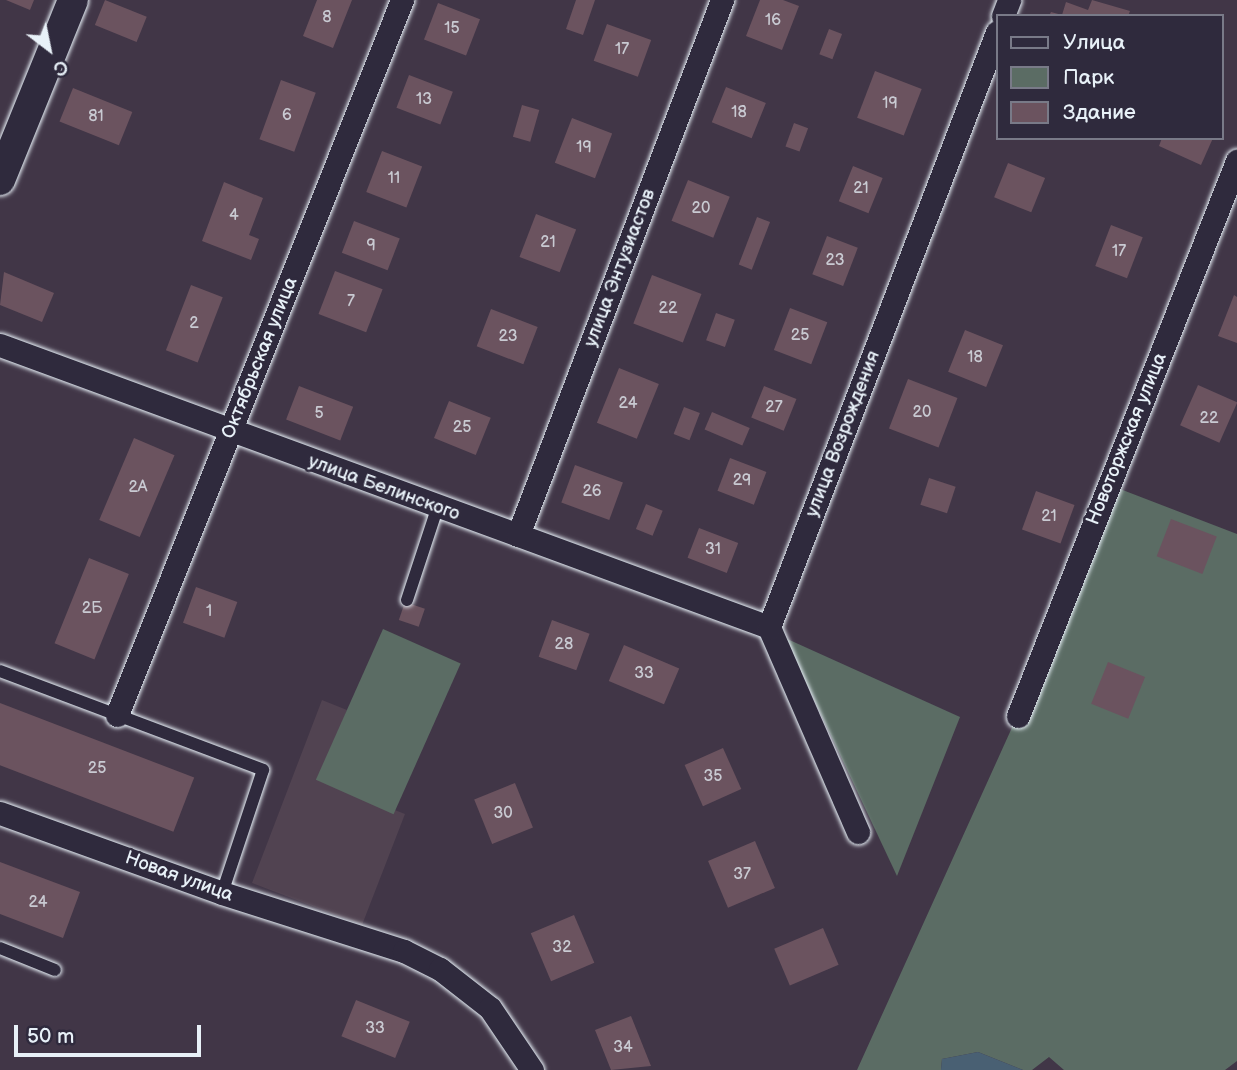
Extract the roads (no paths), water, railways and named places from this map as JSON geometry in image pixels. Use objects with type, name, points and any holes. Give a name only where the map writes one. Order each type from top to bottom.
[{"type":"street","points":[[0,180],[74,0]]},
{"type":"street","name":"Октябрьская улица","points":[[117,715],[402,0]]},
{"type":"street","name":"улица Энтузиастов","points":[[518,535],[722,0]]},
{"type":"street","name":"улица Возрождения","points":[[769,627],[996,35]]},
{"type":"street","name":"Новоторжская улица","points":[[1018,716],[1237,161]]},
{"type":"street","name":"улица Белинского","points":[[0,345],[437,509],[518,535],[769,627]]},
{"type":"street","points":[[769,627],[859,832]]},
{"type":"street","name":"Новая улица","points":[[0,813],[359,939],[404,951],[467,988],[490,1008],[532,1070]]},
{"type":"lane","points":[[407,600],[437,509]]},
{"type":"lane","points":[[0,671],[263,771],[222,892]]},
{"type":"lane","points":[[0,948],[55,970]]},
{"type":"water","points":[[978,1052],[1023,1070],[941,1070],[942,1059]]}]
